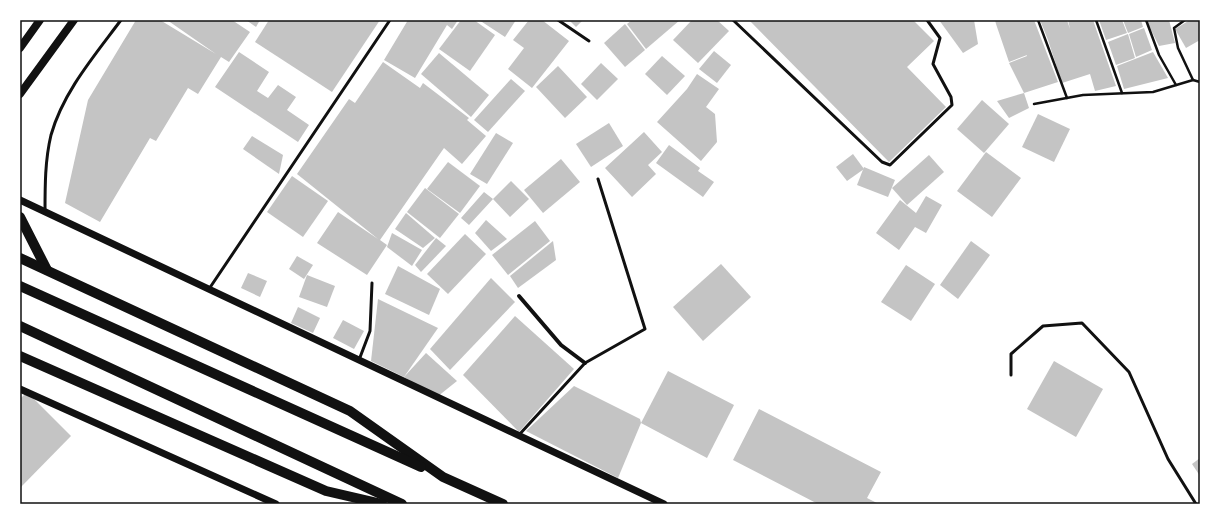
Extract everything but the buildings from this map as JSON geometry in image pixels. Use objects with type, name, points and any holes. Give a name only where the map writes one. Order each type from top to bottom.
[{"type":"main road","points":[[20,48],[40,20]]},
{"type":"main road","points":[[20,94],[74,20]]},
{"type":"main road","points":[[20,217],[47,270]]},
{"type":"main road","points":[[20,258],[350,411],[443,477]]},
{"type":"main road","points":[[20,286],[502,504]]},
{"type":"main road","points":[[20,326],[402,504]]},
{"type":"main road","points":[[20,356],[326,491],[382,504]]},
{"type":"street","points":[[20,200],[664,504]]},
{"type":"street","points":[[519,296],[560,345],[585,363]]},
{"type":"street","points":[[20,389],[276,504]]},
{"type":"lane","points":[[45,212],[45,186],[51,135],[58,116],[80,76],[121,20]]},
{"type":"lane","points":[[208,290],[390,20]]},
{"type":"lane","points":[[558,20],[589,41]]},
{"type":"lane","points":[[733,20],[882,162],[890,165],[952,105],[951,97],[933,64],[940,38],[927,20]]},
{"type":"lane","points":[[518,436],[585,363],[645,329],[598,179]]},
{"type":"lane","points":[[359,360],[370,331],[372,283]]},
{"type":"lane","points":[[1011,375],[1011,354],[1043,326],[1082,323],[1129,372],[1168,459],[1196,504]]},
{"type":"path","points":[[1038,20],[1067,98]]},
{"type":"path","points":[[1096,20],[1122,93]]},
{"type":"path","points":[[1146,20],[1159,54],[1176,85]]},
{"type":"path","points":[[1186,20],[1174,28],[1178,48],[1193,80]]},
{"type":"path","points":[[1034,104],[1083,95],[1153,92],[1193,80],[1200,82]]}]
